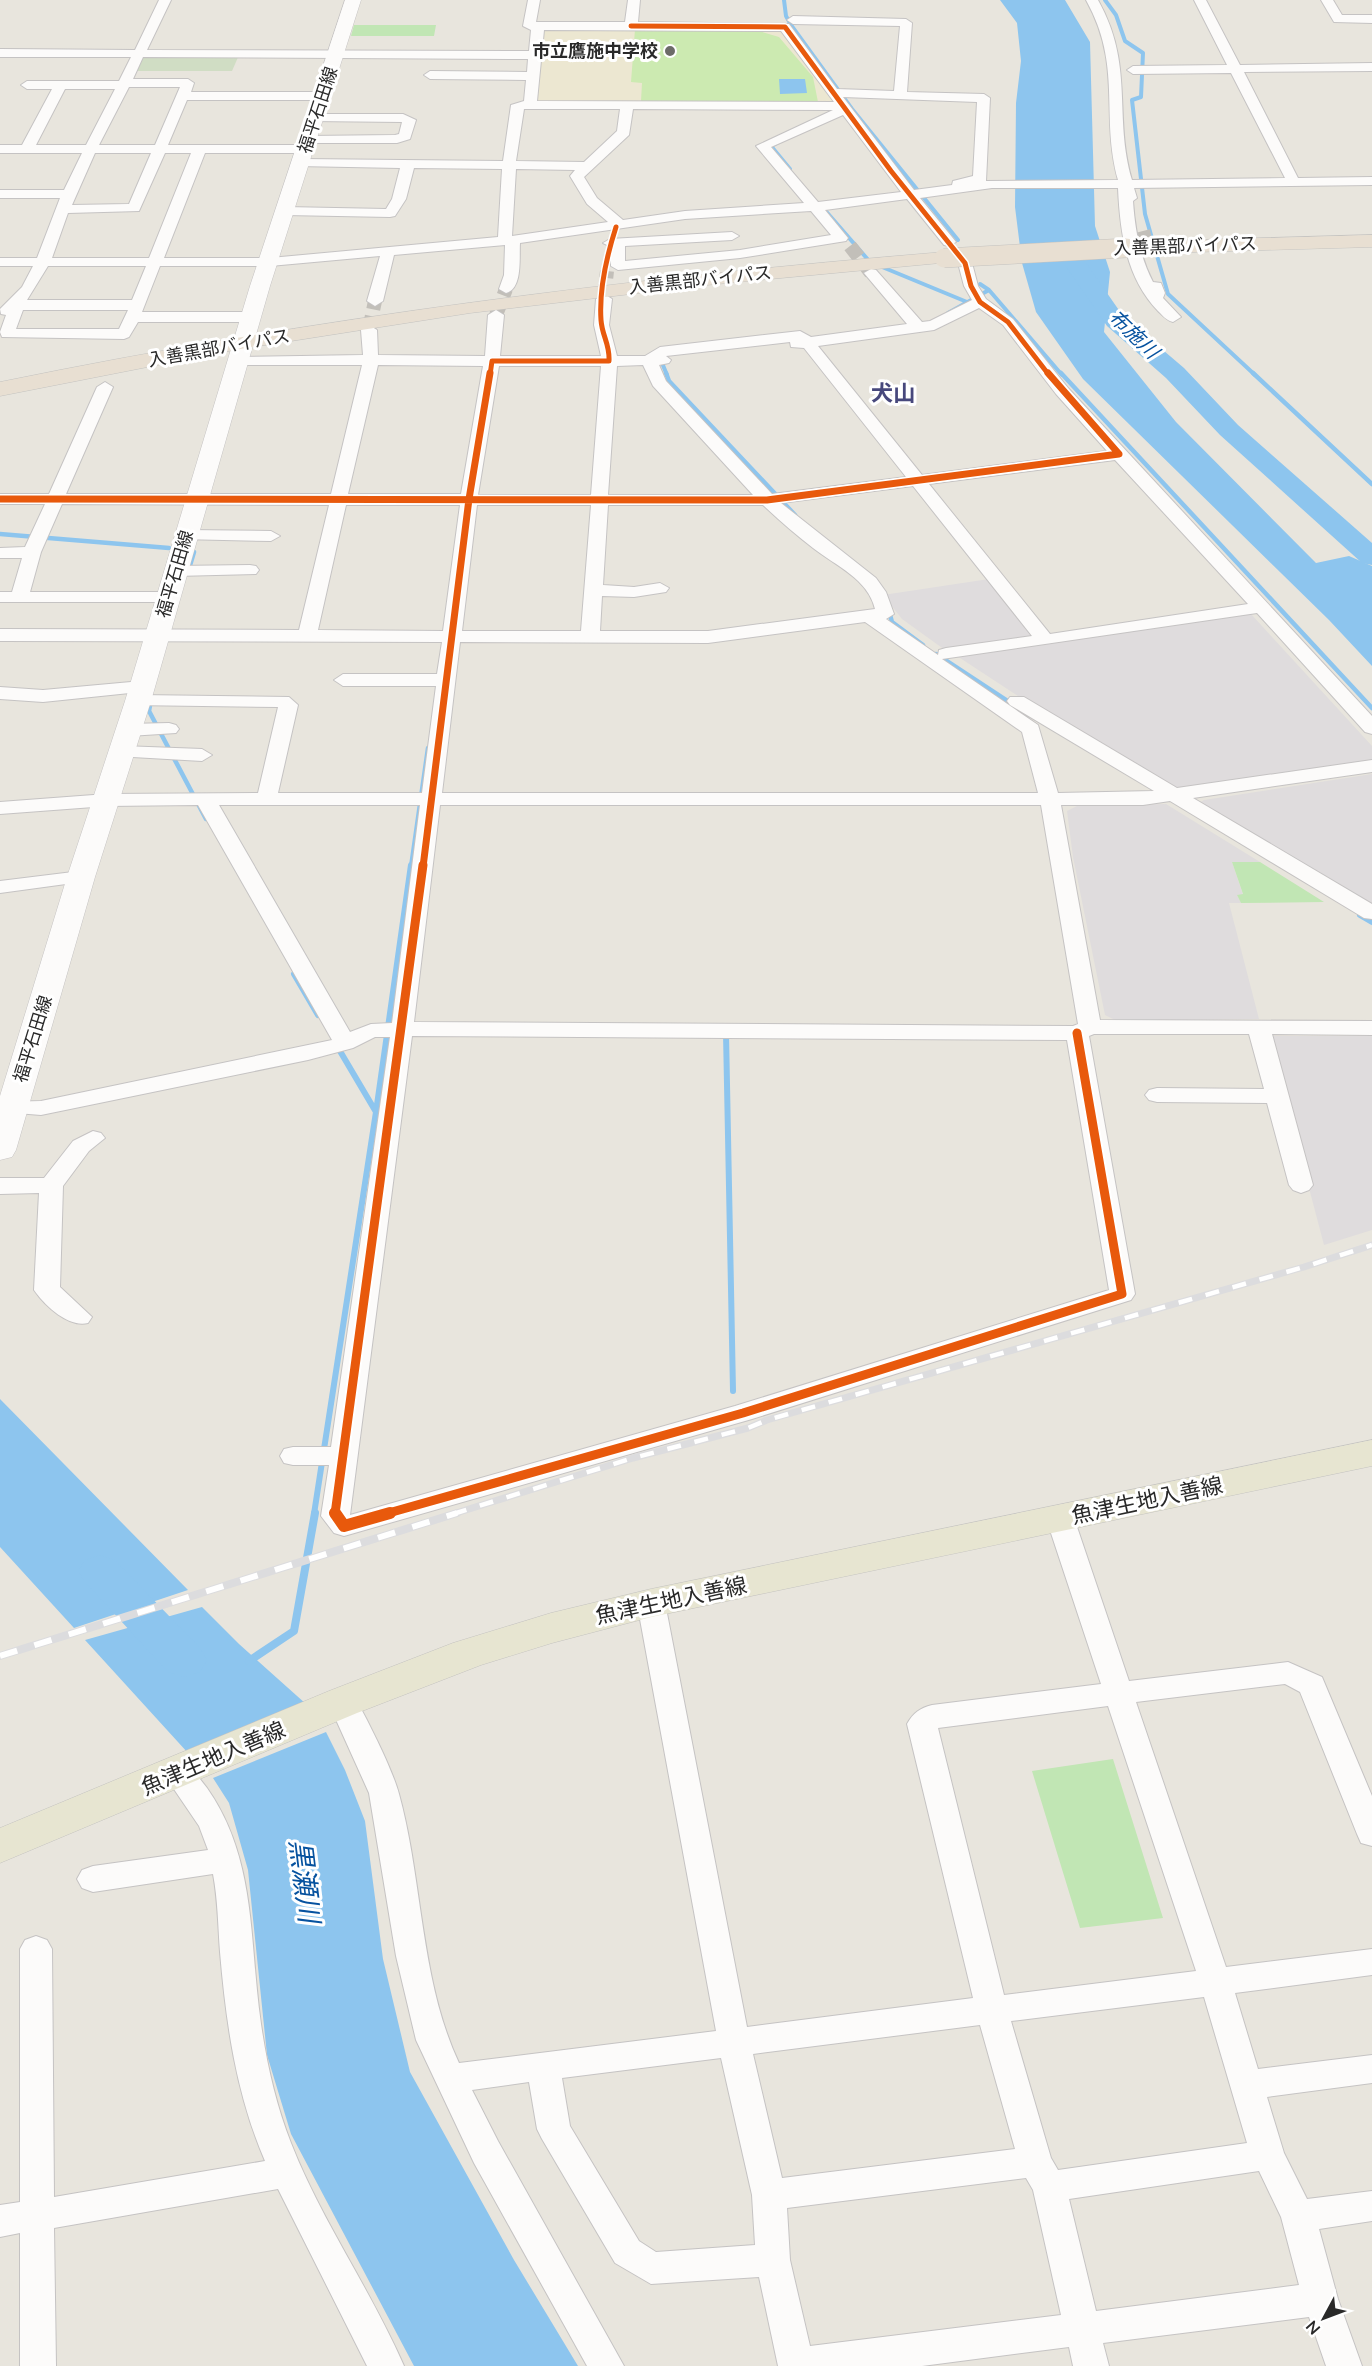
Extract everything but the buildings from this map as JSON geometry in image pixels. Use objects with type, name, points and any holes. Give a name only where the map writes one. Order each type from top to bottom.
[{"type":"highway","name":"入善黒部バイパス","points":[[0,389],[241,351],[486,305],[946,250],[1135,251],[1372,241]]},
{"type":"main road","name":"福平石田線","points":[[0,1150],[81,877],[126,741],[251,317],[353,0]]},
{"type":"main road","name":"魚津生地入善線","points":[[0,1846],[332,1707],[467,1654],[551,1628],[651,1603],[1372,1454]]},
{"type":"street","points":[[0,349],[17,305],[42,262],[69,194],[165,0]]},
{"type":"street","points":[[534,0],[529,26],[632,26],[790,19],[906,23],[900,95]]},
{"type":"street","points":[[632,26],[634,0]]},
{"type":"street","points":[[1092,0],[1108,26],[1117,90],[1119,184],[1135,251],[1158,293],[1155,299],[1173,317]]},
{"type":"street","points":[[1200,0],[1237,68],[1293,181]]},
{"type":"street","points":[[1327,0],[1338,20],[1372,19]]},
{"type":"street","points":[[790,19],[844,107],[911,196],[946,250]]},
{"type":"street","points":[[530,105],[538,26]]},
{"type":"street","points":[[0,53],[535,55]]},
{"type":"street","points":[[1112,53],[1133,70],[1372,67]]},
{"type":"street","points":[[1117,90],[1124,88],[1129,82],[1133,70]]},
{"type":"street","points":[[430,75],[532,76]]},
{"type":"street","points":[[27,85],[188,83],[132,215],[64,209]]},
{"type":"street","points":[[27,149],[61,85]]},
{"type":"street","points":[[265,88],[314,123]]},
{"type":"street","points":[[836,93],[984,98],[980,178],[927,190],[931,193]]},
{"type":"street","points":[[0,149],[199,150],[314,123],[403,118],[409,120],[405,136],[397,139],[314,123],[183,96]]},
{"type":"street","points":[[506,289],[512,275],[509,241],[509,165],[518,105],[844,107]]},
{"type":"street","points":[[619,226],[592,201],[577,176],[624,132],[627,106]]},
{"type":"street","points":[[246,107],[314,123],[408,164],[588,166]]},
{"type":"street","points":[[614,244],[618,266],[845,242],[763,146],[844,107]]},
{"type":"street","points":[[7,334],[124,334],[199,150]]},
{"type":"street","points":[[285,211],[390,213],[399,199],[408,164]]},
{"type":"street","points":[[0,262],[270,262],[509,241],[718,211],[815,207],[1001,183],[1119,184],[1293,181],[1369,185]]},
{"type":"street","points":[[1119,184],[1143,231]]},
{"type":"street","points":[[2,197],[69,194]]},
{"type":"street","points":[[607,271],[619,226]]},
{"type":"street","points":[[614,244],[653,239],[732,236]]},
{"type":"street","points":[[653,239],[681,260]]},
{"type":"street","points":[[375,302],[388,252]]},
{"type":"street","points":[[965,263],[971,286],[981,302],[1008,322],[1062,391],[1372,728]]},
{"type":"street","points":[[871,273],[918,327]]},
{"type":"street","points":[[590,637],[610,346],[603,333],[601,318],[604,299]]},
{"type":"street","points":[[808,343],[934,325],[981,302]]},
{"type":"street","points":[[0,317],[17,305],[251,317]]},
{"type":"street","points":[[496,315],[492,361],[469,499],[448,680],[335,1516],[344,1526],[742,1413],[1122,1294],[1050,800],[1030,729],[875,614]]},
{"type":"street","points":[[308,636],[371,360],[369,330]]},
{"type":"street","points":[[241,351],[371,360],[649,360],[660,352],[800,336],[808,343],[1045,640]]},
{"type":"street","points":[[649,360],[659,383],[767,500],[821,545],[861,572],[884,604],[875,614]]},
{"type":"street","points":[[19,597],[32,552],[105,387]]},
{"type":"street","points":[[0,499],[197,497],[767,500],[1119,454]]},
{"type":"street","points":[[186,535],[271,536]]},
{"type":"street","points":[[0,553],[32,552]]},
{"type":"street","points":[[176,571],[250,570]]},
{"type":"street","points":[[593,590],[634,592],[660,588]]},
{"type":"street","points":[[0,597],[168,597]]},
{"type":"street","points":[[946,654],[1262,607]]},
{"type":"street","points":[[0,635],[708,637],[891,613],[946,654],[1050,723],[1372,913]]},
{"type":"street","points":[[343,680],[448,680]]},
{"type":"street","points":[[0,693],[43,696],[140,694],[282,700],[288,705],[267,799]]},
{"type":"street","points":[[126,741],[169,729]]},
{"type":"street","points":[[126,741],[202,755]]},
{"type":"street","points":[[0,808],[106,800],[205,799],[1050,800],[1175,796],[1372,766]]},
{"type":"street","points":[[205,799],[345,1043]]},
{"type":"street","points":[[0,887],[81,877]]},
{"type":"street","points":[[1259,1028],[1300,1185]]},
{"type":"street","points":[[12,1107],[41,1108],[308,1053],[345,1043],[371,1031],[402,1029],[1372,1028]]},
{"type":"street","points":[[1157,1095],[1277,1096]]},
{"type":"street","points":[[79,1317],[47,1290],[51,1185],[81,1146],[93,1138]]},
{"type":"street","points":[[0,1186],[51,1185]]},
{"type":"street","points":[[293,1456],[343,1456]]},
{"type":"street","points":[[1059,1518],[1216,1984],[1268,2155],[1298,2216],[1320,2299],[1344,2366]]},
{"type":"street","points":[[651,1603],[734,2042],[769,2195],[773,2260],[796,2365],[1320,2299]]},
{"type":"street","points":[[1091,2366],[1042,2174],[991,2008],[921,1724],[932,1716],[1288,1672],[1312,1685],[1372,1834]]},
{"type":"street","points":[[332,1707],[384,1792],[412,1956],[432,2040],[486,2152],[606,2366]]},
{"type":"street","points":[[184,1770],[218,1835],[230,1876],[247,2053],[255,2089],[275,2147],[386,2366]]},
{"type":"street","points":[[93,1879],[225,1860]]},
{"type":"street","points":[[36,1948],[38,2366]]},
{"type":"street","points":[[450,2078],[991,2008],[1216,1984],[1372,1962]]},
{"type":"street","points":[[543,2067],[554,2129],[627,2252],[651,2268],[773,2260]]},
{"type":"street","points":[[1248,2085],[1372,2069]]},
{"type":"street","points":[[769,2195],[1268,2155]]},
{"type":"street","points":[[0,2221],[287,2172]]},
{"type":"street","points":[[1298,2216],[1372,2206]]},
{"type":"shaded area","name":"市立鷹施中学校","points":[[542,27],[782,28],[838,104],[535,104]]},
{"type":"shaded area","points":[[989,579],[1036,638],[945,650],[902,619],[883,595]]},
{"type":"shaded area","points":[[1251,614],[1372,746],[1372,760],[1177,789],[1056,721],[957,656]]},
{"type":"shaded area","points":[[1372,774],[1372,909],[1199,803],[1204,800]]},
{"type":"shaded area","points":[[1166,804],[1260,862],[1232,862],[1243,895],[1237,895],[1241,903],[1229,903],[1259,1019],[1117,1021],[1105,1015],[1073,857],[1067,811],[1077,806]]},
{"type":"shaded area","points":[[1269,1036],[1372,1036],[1372,1230],[1324,1245]]},
{"type":"green space","points":[[354,25],[436,25],[434,36],[351,36]]},
{"type":"green space","points":[[635,29],[752,29],[779,37],[813,77],[818,102],[641,101],[642,83],[631,82]]},
{"type":"green space","points":[[144,54],[239,55],[232,71],[136,71]]},
{"type":"green space","points":[[1232,862],[1260,862],[1324,902],[1241,903],[1237,895],[1243,894]]},
{"type":"green space","points":[[1113,1759],[1163,1918],[1080,1928],[1032,1771]]},
{"type":"water","points":[[1000,0],[1065,0],[1090,42],[1095,226],[1110,272],[1104,332],[1176,422],[1316,563],[1349,556],[1372,566],[1372,666],[1329,620],[1083,379],[1036,312],[1022,263],[1015,207],[1016,103],[1021,61],[1017,23]]},
{"type":"water","points":[[779,79],[805,79],[807,93],[780,94]]},
{"type":"water","points":[[0,1399],[188,1590],[74,1628],[0,1547]]},
{"type":"water","points":[[202,1607],[239,1644],[306,1704],[188,1753],[85,1640]]},
{"type":"water","points":[[326,1732],[345,1770],[365,1821],[383,1959],[410,2072],[514,2260],[578,2366],[414,2366],[291,2134],[267,2055],[248,1870],[229,1803],[213,1778]]},
{"type":"waterway","points":[[784,0],[786,16],[791,25],[852,109],[958,240]]},
{"type":"waterway","points":[[1105,0],[1116,15],[1125,41],[1143,53],[1141,97],[1132,100],[1145,214],[1168,294],[1255,375]]},
{"type":"waterway","points":[[775,144],[771,146],[790,169]]},
{"type":"waterway","points":[[824,209],[870,262],[967,302]]},
{"type":"waterway","name":"布施川","points":[[1076,265],[1115,321],[1175,373],[1229,430],[1372,557]]},
{"type":"waterway","points":[[980,284],[989,290]]},
{"type":"waterway","points":[[948,313],[989,290]]},
{"type":"waterway","points":[[989,290],[1062,375]]},
{"type":"waterway","points":[[660,358],[667,375]]},
{"type":"waterway","points":[[666,373],[669,381],[795,515]]},
{"type":"waterway","points":[[1061,373],[1372,708]]},
{"type":"waterway","points":[[1253,373],[1372,484]]},
{"type":"waterway","points":[[0,534],[169,548]]},
{"type":"waterway","points":[[188,572],[194,552]]},
{"type":"waterway","points":[[889,611],[892,622],[923,645]]},
{"type":"waterway","points":[[936,654],[1015,706]]},
{"type":"waterway","points":[[151,700],[149,711],[206,819]]},
{"type":"waterway","points":[[411,867],[428,748]]},
{"type":"waterway","points":[[376,1112],[411,865]]},
{"type":"waterway","points":[[1360,915],[1372,922]]},
{"type":"waterway","points":[[294,974],[318,1015]]},
{"type":"waterway","points":[[726,1033],[733,1391]]},
{"type":"waterway","points":[[337,1046],[376,1112]]},
{"type":"waterway","points":[[314,1514],[376,1112]]},
{"type":"waterway","points":[[249,1661],[294,1631],[315,1513]]},
{"type":"waterway","name":"黒瀬川","points":[[100,1571],[184,1660]]},
{"type":"tunnel","points":[[1143,231],[1149,256]]},
{"type":"tunnel","points":[[850,246],[871,273]]},
{"type":"tunnel","points":[[604,299],[607,271]]},
{"type":"tunnel","points":[[496,315],[506,289]]},
{"type":"tunnel","points":[[369,330],[375,301]]},
{"type":"railway","points":[[453,1514],[633,1458],[748,1428],[767,1420],[1304,1267],[1372,1245]]},
{"type":"railway","points":[[0,1656],[457,1513]]},
{"type":"cycle path","points":[[0,499],[767,500],[1119,454],[1062,391],[1008,322],[980,302],[971,286],[965,263],[891,171],[785,27],[631,26]]},
{"type":"cycle path","points":[[616,227],[608,252],[601,318],[603,333],[610,346],[609,361],[492,361],[469,499],[402,1029],[335,1516],[344,1526],[743,1413],[1122,1294],[1077,1033]]},
{"type":"place","name":"市立鷹施中学校","points":[[670,51]]},
{"type":"district","name":"犬山","points":[[893,393]]}]
